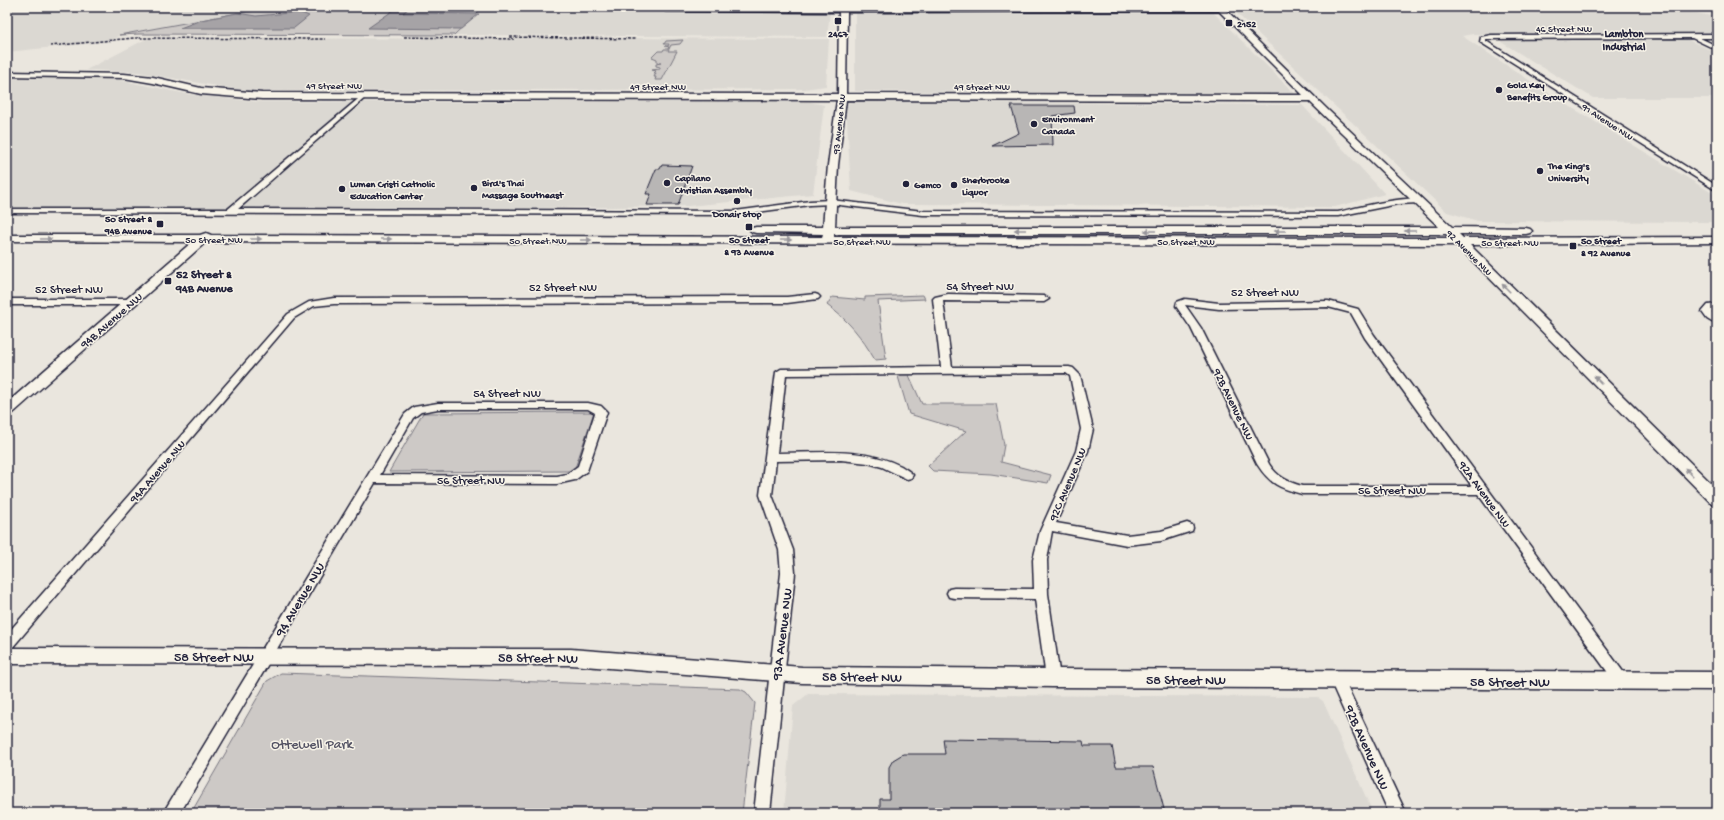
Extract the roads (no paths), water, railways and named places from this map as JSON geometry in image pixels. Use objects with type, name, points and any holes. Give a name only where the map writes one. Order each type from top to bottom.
[{"type":"street","points":[[657,7],[666,9],[1220,8]]},
{"type":"street","name":"93 Avenue NW","points":[[828,235],[833,165],[842,96],[843,8]]},
{"type":"street","name":"92 Avenue NW","points":[[1220,8],[1311,98],[1422,204],[1717,499]]},
{"type":"street","points":[[1691,36],[1717,48]]},
{"type":"street","name":"46 Street NW","points":[[1483,38],[1717,36]]},
{"type":"street","name":"91 Avenue NW","points":[[1483,38],[1483,42],[1717,189]]},
{"type":"street","name":"49 Street NW","points":[[7,74],[124,76],[153,80],[201,91],[236,95],[1311,98]]},
{"type":"street","points":[[231,211],[364,96]]},
{"type":"street","points":[[7,211],[735,213],[810,203],[831,202],[923,213],[1338,214],[1398,202],[1422,204],[1440,215],[1459,222],[1526,231]]},
{"type":"street","name":"50 Street NW","points":[[7,228],[215,228],[1460,242],[1717,240]]},
{"type":"street","name":"94B Avenue NW","points":[[7,411],[215,228]]},
{"type":"street","name":"50 Street NW","points":[[7,238],[203,239],[1717,230]]},
{"type":"street","points":[[144,239],[178,247],[181,252],[181,258]]},
{"type":"street","name":"52 Street NW","points":[[312,304],[341,301],[787,300],[815,296]]},
{"type":"street","name":"54 Street NW","points":[[947,370],[938,299],[948,297],[1044,299]]},
{"type":"street","name":"52 Street NW","points":[[7,302],[130,302]]},
{"type":"street","name":"52 Street NW","points":[[1181,303],[1219,306],[1328,304],[1348,308]]},
{"type":"street","name":"92B Avenue NW","points":[[1181,303],[1179,305],[1180,308],[1190,317],[1196,328],[1269,475],[1276,481],[1289,487],[1302,490]]},
{"type":"street","name":"94A Avenue NW","points":[[7,644],[291,316],[312,304]]},
{"type":"street","points":[[1714,307],[1707,312],[1710,317],[1717,322]]},
{"type":"street","name":"92A Avenue NW","points":[[1348,308],[1355,311],[1369,336],[1622,681]]},
{"type":"street","name":"92C Avenue NW","points":[[947,370],[1069,370],[1076,375],[1087,429],[1082,451],[1049,526],[1040,560],[1041,594],[1053,678]]},
{"type":"street","name":"93A Avenue NW","points":[[762,813],[788,573],[783,540],[766,495],[781,372],[947,370]]},
{"type":"street","name":"54 Street NW","points":[[418,410],[438,406],[583,406],[597,408],[601,415],[583,468],[571,478]]},
{"type":"street","name":"94 Avenue NW","points":[[171,813],[406,420],[418,410]]},
{"type":"street","points":[[771,457],[855,458],[878,461],[907,475]]},
{"type":"street","name":"56 Street NW","points":[[370,479],[557,480],[571,478]]},
{"type":"street","name":"56 Street NW","points":[[1302,490],[1482,490]]},
{"type":"street","name":"92C Avenue NW","points":[[1049,526],[1127,540],[1161,536],[1186,528]]},
{"type":"street","points":[[954,593],[1041,594]]},
{"type":"street","name":"58 Street NW","points":[[7,656],[571,657],[802,675],[1338,680],[1717,681]]},
{"type":"street","name":"92B Avenue NW","points":[[1338,680],[1398,813]]},
{"type":"railway","points":[[1701,7],[1717,11]]},
{"type":"railway","points":[[404,37],[514,39]]},
{"type":"railway","points":[[510,37],[636,39]]},
{"type":"railway","points":[[50,46],[134,38],[325,39]]},
{"type":"place","name":"2467","points":[[838,21]]},
{"type":"place","name":"2152","points":[[1229,23]]},
{"type":"place","name":"Gold Key Benefits Group","points":[[1499,90]]},
{"type":"place","name":"Environment Canada","points":[[1034,124]]},
{"type":"place","name":"The King's University","points":[[1540,171]]},
{"type":"place","name":"Capilano Christian Assembly","points":[[667,183]]},
{"type":"place","name":"Gemco","points":[[906,184]]},
{"type":"place","name":"Sherbrooke Liquor","points":[[954,185]]},
{"type":"place","name":"Bird's Thai Massage Southeast","points":[[474,188]]},
{"type":"place","name":"Lumen Cristi Catholic Education Center","points":[[342,189]]},
{"type":"place","name":"Donair Stop","points":[[737,201]]},
{"type":"place","name":"50 Street & 94B Avenue","points":[[160,224]]},
{"type":"place","name":"50 Street & 93 Avenue","points":[[749,227]]},
{"type":"place","name":"50 Street & 92 Avenue","points":[[1573,246]]},
{"type":"place","name":"52 Street & 94B Avenue","points":[[168,281]]},
{"type":"district","name":"Lambton Industrial","points":[[1624,39]]},
{"type":"park label","name":"Ottewell Park","points":[[312,743]]}]
